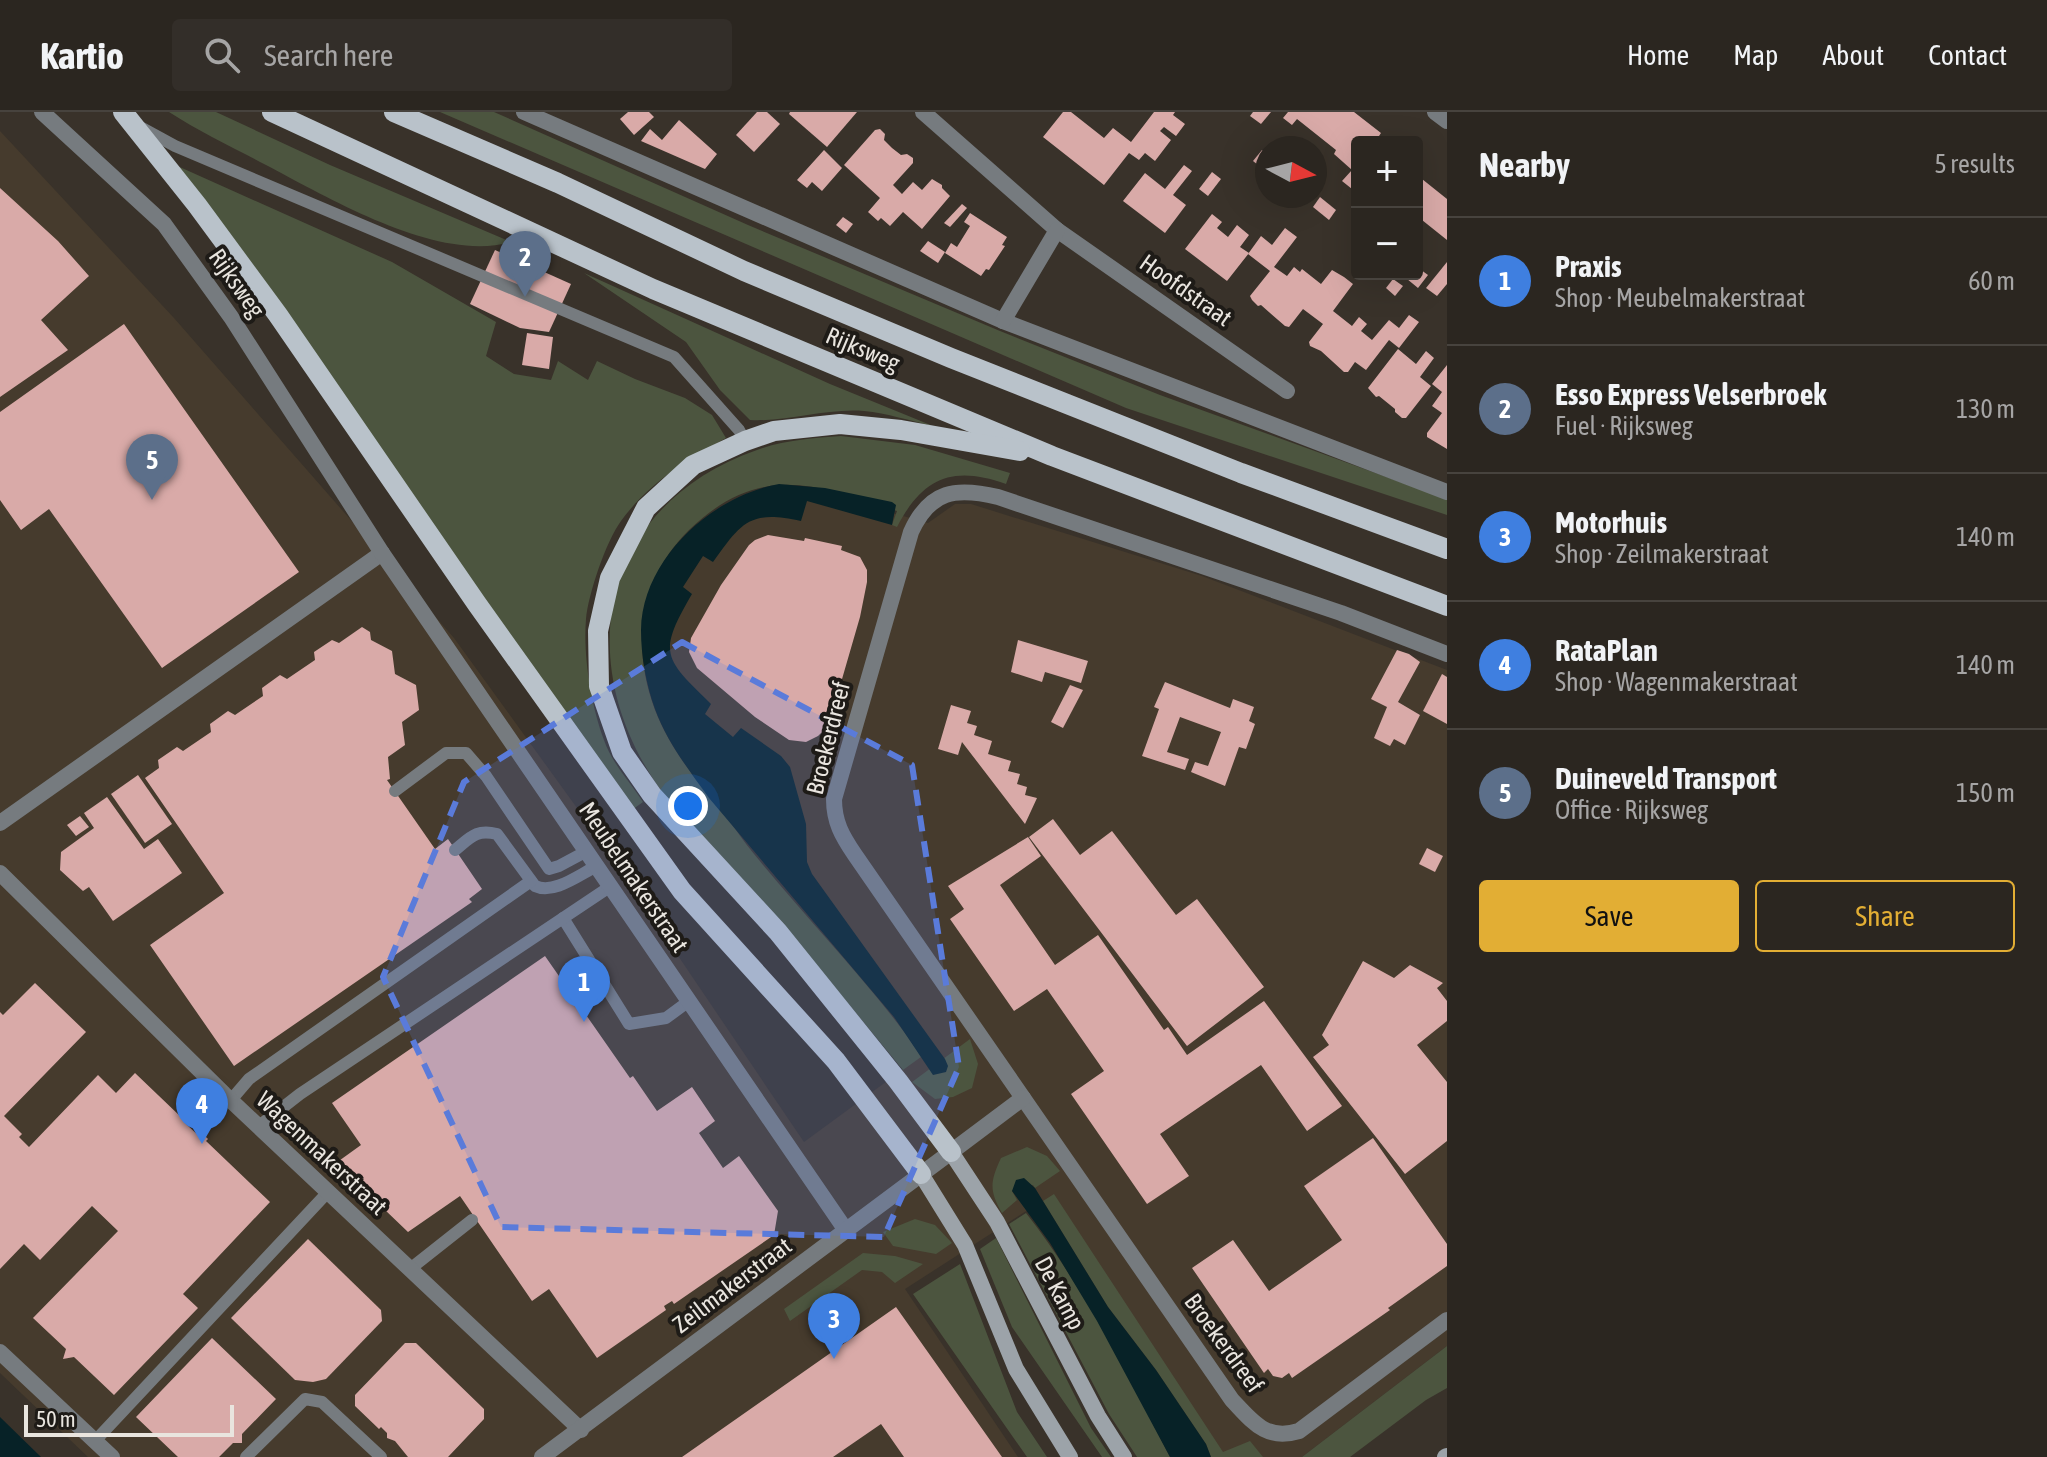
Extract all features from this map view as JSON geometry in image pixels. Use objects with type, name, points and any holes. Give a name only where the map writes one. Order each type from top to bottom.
[{"type":"main road","name":"Rijksweg","points":[[272,112],[653,289],[1052,456],[1447,606]]},
{"type":"main road","name":"Rijksweg","points":[[394,112],[558,183],[744,271],[951,358],[1241,473],[1447,549]]},
{"type":"main road","points":[[129,118],[278,315],[477,604],[682,891],[836,1061],[921,1174],[965,1245],[1016,1369],[1070,1457]]},
{"type":"main road","points":[[951,1152],[778,932],[652,795],[622,752],[599,686],[598,631],[610,578],[646,508],[693,465],[745,441],[774,431],[840,424],[901,430],[1052,456]]},
{"type":"main road","name":"De Kamp","points":[[951,1152],[997,1222],[1098,1416],[1124,1457]]},
{"type":"street","name":"Rijksweg","points":[[42,112],[164,224],[231,317],[382,553]]},
{"type":"street","points":[[524,112],[1003,321],[1447,492]]},
{"type":"street","name":"Hoofdstraat","points":[[923,112],[1057,230],[1287,391]]},
{"type":"street","points":[[1435,112],[1447,121]]},
{"type":"street","points":[[1003,321],[1057,230]]},
{"type":"street","name":"Broekerdreef","points":[[1447,654],[1341,613],[998,497],[957,491],[929,503],[918,516],[911,532],[834,799],[834,816],[840,834],[1232,1400],[1261,1428],[1286,1435],[1299,1431],[1447,1320]]},
{"type":"street","points":[[0,823],[382,553]]},
{"type":"street","name":"Meubelmakerstraat","points":[[382,553],[845,1229]]},
{"type":"street","name":"Wagenmakerstraat","points":[[0,873],[231,1100],[581,1430]]},
{"type":"street","points":[[951,1152],[1023,1098]]},
{"type":"street","name":"Zeilmakerstraat","points":[[542,1457],[951,1152]]},
{"type":"street","points":[[0,1352],[112,1457]]},
{"type":"lane","points":[[129,118],[175,146],[674,357],[745,441]]},
{"type":"lane","points":[[395,791],[446,753],[466,753],[486,776],[549,869],[592,858]]},
{"type":"lane","points":[[455,850],[471,836],[484,831],[497,834],[531,881],[541,889],[564,884],[592,858]]},
{"type":"lane","points":[[231,1100],[249,1079],[531,881]]},
{"type":"lane","points":[[259,1126],[300,1094],[611,886]]},
{"type":"lane","points":[[563,918],[629,1024],[666,1018],[689,1001]]},
{"type":"lane","points":[[95,1441],[328,1192]]},
{"type":"lane","points":[[410,1269],[472,1220]]},
{"type":"lane","points":[[246,1457],[305,1399],[322,1402],[381,1457]]},
{"type":"highlighted area","points":[[682,642],[912,765],[959,1067],[884,1237],[501,1227],[383,977],[464,782]]},
{"type":"shaded area","points":[[0,131],[174,318],[454,638],[593,830],[804,1142],[928,1051],[657,670],[668,590],[751,502],[828,495],[928,523],[955,504],[971,504],[1202,576],[1447,670],[1447,1346],[1302,1457],[1188,1457],[1034,1206],[905,1289],[1018,1457],[88,1457],[0,1373]]},
{"type":"green space","points":[[169,112],[216,112],[330,165],[511,242],[482,246],[451,244],[386,224],[321,194]]},
{"type":"green space","points":[[440,112],[494,112],[748,225],[1000,331],[1160,395],[1447,499],[1447,515],[1126,408]]},
{"type":"green space","points":[[173,164],[392,262],[496,322],[486,356],[514,374],[551,380],[558,361],[588,380],[597,361],[685,398],[712,415],[726,438],[669,474],[643,496],[621,521],[609,541],[587,609],[586,649],[592,696],[607,748],[643,802],[632,810]]},
{"type":"green space","points":[[584,273],[830,384],[933,426],[864,411],[750,420],[720,390],[686,342]]},
{"type":"green space","points":[[841,436],[915,445],[1010,473],[1006,484],[970,476],[941,480],[918,497],[897,527],[892,525],[897,511],[813,487],[764,487],[740,495],[715,509],[689,530],[659,570],[644,614],[643,662],[655,710],[668,738],[686,765],[754,854],[914,1045],[921,1057],[903,1070],[804,950],[665,796],[635,746],[616,695],[610,645],[615,596],[632,550],[662,510],[703,476],[757,450],[788,442]]},
{"type":"green space","points":[[970,1039],[978,1064],[972,1088],[953,1097],[935,1099],[912,1082]]},
{"type":"green space","points":[[1027,1147],[1047,1156],[1060,1171],[1035,1188],[1033,1185],[1012,1191],[1017,1200],[1002,1213],[993,1192],[997,1166],[1001,1158]]},
{"type":"green space","points":[[1054,1194],[1223,1452],[1250,1441],[1263,1457],[1211,1457],[1206,1444],[1156,1370],[1108,1307],[1043,1201]]},
{"type":"green space","points":[[1026,1213],[1086,1301],[1170,1457],[1137,1457],[1109,1414],[1009,1224]]},
{"type":"green space","points":[[915,1219],[935,1225],[952,1243],[936,1254],[893,1246],[883,1232]]},
{"type":"green space","points":[[996,1238],[1091,1428],[1111,1457],[1102,1457],[1012,1327],[980,1249]]},
{"type":"green space","points":[[863,1253],[895,1256],[923,1264],[895,1283],[882,1272],[862,1270],[790,1321],[784,1309]]},
{"type":"green space","points":[[960,1264],[1017,1412],[1047,1457],[1027,1457],[913,1294]]},
{"type":"green space","points":[[1447,1346],[1447,1388],[1350,1457],[1302,1457]]},
{"type":"water","points":[[779,484],[825,488],[892,502],[896,505],[892,525],[807,501],[801,521],[769,517],[748,522],[713,562],[703,556],[683,587],[692,594],[674,630],[671,654],[683,676],[711,704],[705,714],[733,737],[741,728],[781,756],[790,767],[806,824],[807,862],[812,874],[945,1059],[948,1066],[946,1072],[933,1075],[894,1017],[709,798],[666,733],[649,690],[641,640],[644,604],[667,556],[685,535],[729,502]]},
{"type":"water","points":[[1024,1178],[1035,1188],[1108,1307],[1156,1370],[1206,1444],[1211,1457],[1170,1457],[1097,1321],[1050,1243],[1012,1191],[1016,1180]]},
{"type":"water","points":[[0,1417],[41,1457],[0,1457]]},
{"type":"building","points":[[628,112],[649,112],[654,117],[634,135],[620,119]]},
{"type":"building","points":[[757,112],[767,112],[780,124],[754,152],[736,135]]},
{"type":"building","points":[[790,112],[857,112],[827,147]]},
{"type":"building","points":[[1063,112],[1071,112],[1104,138],[1113,128],[1131,142],[1154,112],[1175,112],[1173,115],[1185,124],[1176,136],[1164,127],[1160,131],[1171,140],[1155,161],[1145,153],[1139,160],[1129,153],[1104,185],[1043,137]]},
{"type":"building","points":[[1253,112],[1271,112],[1261,124],[1250,116]]},
{"type":"building","points":[[1288,112],[1354,112],[1381,133],[1379,136],[1351,136],[1351,169],[1334,154],[1336,150],[1327,143],[1327,136],[1318,136],[1297,119],[1292,125],[1283,118]]},
{"type":"building","points":[[679,120],[717,154],[705,169],[641,141],[650,129],[662,140]]},
{"type":"building","points":[[880,129],[885,134],[884,140],[892,148],[901,155],[907,154],[913,158],[913,163],[893,185],[902,194],[913,182],[922,190],[932,179],[942,185],[950,196],[922,229],[903,212],[890,226],[881,218],[878,221],[868,212],[880,198],[844,165],[875,130]]},
{"type":"building","points":[[824,150],[842,168],[822,191],[812,182],[807,188],[797,180]]},
{"type":"building","points":[[1184,165],[1192,171],[1173,195],[1186,205],[1165,233],[1123,201],[1145,173],[1165,189]]},
{"type":"building","points":[[1351,171],[1351,188],[1342,181]]},
{"type":"building","points":[[1212,172],[1221,179],[1208,196],[1199,189]]},
{"type":"building","points":[[1423,180],[1447,199],[1447,240],[1423,221]]},
{"type":"building","points":[[0,188],[58,241],[89,276],[41,320],[68,350],[0,397]]},
{"type":"building","points":[[1327,203],[1336,210],[1329,220],[1314,208],[1327,208]]},
{"type":"building","points":[[962,204],[967,208],[950,227],[944,223]]},
{"type":"building","points":[[970,213],[1007,237],[1002,245],[1005,246],[989,270],[986,269],[981,276],[945,253],[951,243],[957,247],[970,226],[964,222]]},
{"type":"building","points":[[1212,214],[1222,222],[1217,228],[1228,237],[1237,225],[1249,235],[1240,247],[1249,253],[1227,281],[1185,249]]},
{"type":"building","points":[[843,217],[853,224],[846,233],[836,225]]},
{"type":"building","points":[[1285,228],[1297,237],[1274,267],[1287,276],[1294,267],[1300,272],[1302,269],[1321,284],[1332,270],[1344,277],[1353,284],[1333,311],[1352,326],[1359,317],[1367,324],[1361,331],[1372,340],[1389,320],[1399,328],[1409,315],[1419,322],[1399,348],[1389,340],[1366,370],[1355,362],[1348,372],[1344,372],[1321,351],[1310,346],[1309,342],[1323,324],[1303,309],[1289,327],[1285,326],[1252,300],[1250,296],[1270,271],[1248,254],[1261,236],[1272,245]]},
{"type":"building","points":[[928,241],[945,252],[938,263],[920,251]]},
{"type":"building","points":[[495,250],[571,284],[549,332],[520,328],[470,304]]},
{"type":"building","points":[[1447,262],[1447,284],[1437,296],[1426,288]]},
{"type":"building","points":[[1423,271],[1428,275],[1418,288],[1408,280],[1423,280]]},
{"type":"building","points":[[1392,280],[1403,286],[1395,296],[1386,288]]},
{"type":"building","points":[[124,324],[299,572],[162,668],[49,509],[21,530],[0,500],[0,412]]},
{"type":"building","points":[[527,333],[553,337],[549,369],[522,365]]},
{"type":"building","points":[[1398,349],[1416,364],[1426,351],[1434,358],[1420,377],[1431,386],[1406,418],[1402,418],[1368,388]]},
{"type":"building","points":[[1447,365],[1447,449],[1427,437],[1427,433],[1442,413],[1432,406],[1442,392],[1432,384]]},
{"type":"building","points":[[768,535],[804,541],[805,538],[842,546],[841,550],[860,557],[867,570],[860,617],[840,686],[823,731],[806,742],[789,740],[755,717],[697,668],[689,652],[691,638],[721,585],[749,545]]},
{"type":"building","points":[[362,627],[370,632],[371,640],[392,651],[395,674],[416,685],[419,710],[402,722],[405,745],[388,757],[390,779],[387,780],[435,849],[448,839],[482,889],[469,899],[472,902],[234,1066],[150,945],[224,893],[145,778],[159,768],[158,760],[177,747],[183,751],[211,732],[210,724],[228,711],[235,715],[263,696],[262,688],[280,675],[287,679],[315,660],[314,652],[332,640],[339,643]]},
{"type":"building","points":[[1018,640],[1088,661],[1081,683],[1045,672],[1042,682],[1011,672]]},
{"type":"building","points":[[1397,650],[1420,662],[1398,702],[1420,715],[1405,745],[1394,739],[1390,746],[1374,738],[1387,707],[1371,699]]},
{"type":"building","points":[[1442,674],[1447,677],[1447,724],[1423,711]]},
{"type":"building","points":[[1165,682],[1230,708],[1233,699],[1254,707],[1249,721],[1255,724],[1246,749],[1239,747],[1225,786],[1191,772],[1195,762],[1208,766],[1221,732],[1180,717],[1167,752],[1189,759],[1185,770],[1142,756],[1159,709],[1154,707]]},
{"type":"building","points":[[1070,685],[1083,690],[1063,728],[1051,722]]},
{"type":"building","points":[[951,705],[971,711],[967,723],[977,726],[974,735],[992,741],[988,754],[1011,761],[1008,771],[1020,774],[1017,784],[1027,787],[1025,795],[1037,798],[1025,824],[962,742],[958,755],[938,749]]},
{"type":"building","points":[[138,775],[172,824],[145,843],[111,794]]},
{"type":"building","points":[[107,797],[144,849],[158,839],[182,873],[113,921],[89,887],[83,891],[60,870],[61,852],[94,828],[84,813]]},
{"type":"building","points":[[80,816],[89,827],[76,836],[67,825]]},
{"type":"building","points":[[1053,819],[1080,855],[1112,831],[1176,915],[1197,899],[1264,987],[1187,1046],[1029,837]]},
{"type":"building","points":[[1028,837],[1041,856],[1000,885],[1055,965],[1098,935],[1164,1030],[1168,1027],[1187,1055],[1264,1001],[1342,1106],[1307,1131],[1261,1065],[1160,1134],[1189,1176],[1147,1204],[1071,1094],[1104,1071],[1047,989],[1014,1011],[950,919],[964,909],[948,886]]},
{"type":"building","points":[[1427,848],[1443,856],[1435,872],[1419,864]]},
{"type":"building","points":[[545,956],[630,1078],[633,1076],[657,1111],[692,1087],[715,1121],[699,1133],[723,1168],[739,1156],[778,1211],[774,1235],[674,1304],[672,1301],[664,1306],[666,1310],[597,1358],[549,1289],[532,1301],[460,1196],[408,1232],[336,1163],[361,1145],[332,1103]]},
{"type":"building","points":[[1363,961],[1394,978],[1410,965],[1443,983],[1437,988],[1447,1001],[1447,1021],[1417,1045],[1447,1082],[1447,1141],[1405,1174],[1313,1057],[1329,1045],[1322,1035]]},
{"type":"building","points":[[35,983],[86,1032],[4,1116],[22,1134],[19,1137],[29,1147],[98,1075],[116,1093],[135,1073],[181,1117],[187,1118],[184,1122],[201,1138],[204,1135],[208,1139],[206,1141],[270,1202],[183,1294],[198,1308],[114,1395],[74,1357],[63,1359],[66,1349],[33,1318],[118,1231],[92,1206],[40,1260],[24,1244],[0,1269],[0,1012],[3,1015]]},
{"type":"building","points":[[1373,1138],[1447,1244],[1447,1266],[1292,1378],[1289,1373],[1282,1378],[1273,1376],[1268,1369],[1264,1373],[1192,1268],[1233,1240],[1269,1291],[1342,1240],[1304,1186]]},
{"type":"building","points":[[308,1239],[381,1310],[382,1321],[326,1379],[313,1382],[295,1380],[231,1318]]},
{"type":"building","points":[[896,1307],[1002,1457],[904,1457],[881,1424],[833,1457],[682,1457]]},
{"type":"building","points":[[212,1338],[276,1399],[242,1434],[242,1443],[233,1443],[219,1457],[178,1457],[136,1417]]},
{"type":"building","points":[[405,1343],[416,1343],[484,1409],[484,1419],[448,1457],[408,1457],[395,1441],[387,1438],[381,1427],[379,1429],[355,1406],[355,1395]]},
{"type":"place","name":"Esso Express Velserbroek","points":[[525,297]]},
{"type":"place","name":"Duineveld Transport","points":[[152,500]]},
{"type":"place","name":"Praxis","points":[[584,1022]]},
{"type":"place","name":"RataPlan","points":[[202,1144]]},
{"type":"place","name":"Motorhuis","points":[[834,1359]]}]
